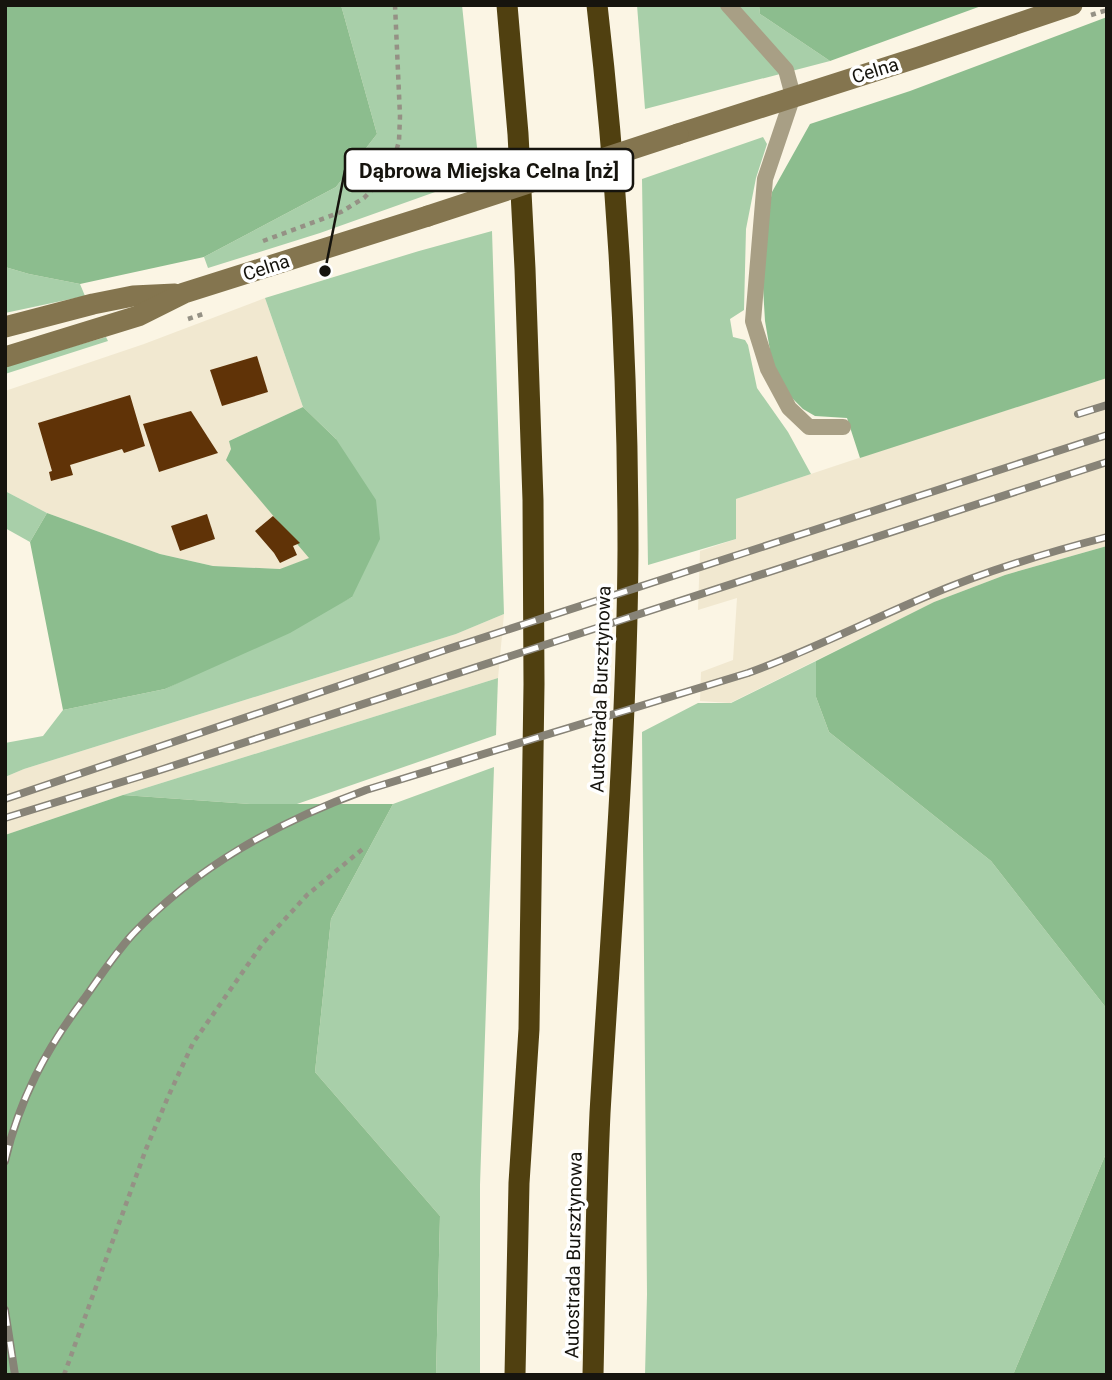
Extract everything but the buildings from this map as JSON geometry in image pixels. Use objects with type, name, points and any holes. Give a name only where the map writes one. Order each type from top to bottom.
[{"type":"highway","points":[[508,5],[525,269],[533,513],[534,684],[529,1029],[519,1183],[515,1375]]},
{"type":"highway","name":"Autostrada Bursztynowa","points":[[593,1375],[596,1212],[623,717],[628,550],[618,219],[597,5]]},
{"type":"street","name":"Celna","points":[[5,357],[138,316],[184,293],[919,57],[1072,5]]},
{"type":"street","name":"Celna","points":[[5,327],[132,296],[184,293]]},
{"type":"lane","points":[[728,5],[786,70],[793,96],[765,179],[753,321],[768,369],[789,408],[809,427],[843,427]]},
{"type":"path","points":[[261,269],[262,242],[341,212],[364,198],[386,175],[399,141],[395,5]]},
{"type":"path","points":[[188,320],[214,310]]},
{"type":"path","points":[[64,1375],[146,1149],[193,1043],[263,943],[307,895],[365,846]]},
{"type":"shaded area","points":[[265,298],[303,407],[229,441],[310,558],[281,569],[213,566],[160,554],[47,513],[5,491],[5,391],[144,344]]},
{"type":"shaded area","points":[[1107,378],[1107,546],[1005,575],[934,602],[730,703],[700,701],[701,672],[733,660],[737,598],[698,610],[700,551],[736,539],[736,499]]},
{"type":"shaded area","points":[[504,614],[498,678],[123,795],[5,835],[5,777],[456,634]]},
{"type":"green space","points":[[5,5],[341,5],[377,134],[336,187],[204,257],[80,284],[5,267]]},
{"type":"green space","points":[[341,5],[462,5],[480,176],[320,233],[208,268],[204,257],[336,187],[377,134]]},
{"type":"green space","points":[[637,5],[759,5],[760,14],[830,61],[645,109]]},
{"type":"green space","points":[[759,5],[984,5],[830,61],[760,14]]},
{"type":"green space","points":[[1107,17],[1107,378],[860,458],[847,418],[815,416],[789,395],[773,368],[765,321],[762,270],[765,229],[772,192],[810,124],[910,91]]},
{"type":"green space","points":[[763,137],[767,144],[756,178],[746,229],[744,310],[730,319],[733,337],[745,340],[748,345],[757,388],[788,432],[811,474],[736,499],[736,539],[648,565],[642,179]]},
{"type":"green space","points":[[492,231],[504,614],[456,634],[5,777],[5,743],[43,736],[63,710],[165,689],[352,597],[336,439],[303,407],[265,298]]},
{"type":"green space","points":[[5,267],[80,284],[85,296],[5,313]]},
{"type":"green space","points":[[106,337],[108,341],[5,374],[5,366]]},
{"type":"green space","points":[[303,407],[336,439],[376,500],[380,539],[352,597],[290,633],[165,689],[63,710],[30,542],[47,513],[160,554],[213,566],[280,569],[309,558],[226,460],[231,449],[229,441]]},
{"type":"green space","points":[[5,491],[47,513],[30,542],[5,528]]},
{"type":"green space","points":[[1107,546],[1107,1009],[991,861],[829,732],[816,697],[816,661],[934,602],[1005,575]]},
{"type":"green space","points":[[816,661],[816,697],[829,732],[991,861],[1107,1009],[1107,1151],[1013,1375],[645,1375],[647,1294],[642,732],[698,703],[731,703]]},
{"type":"green space","points":[[498,678],[496,735],[297,804],[250,804],[123,795]]},
{"type":"green space","points":[[494,767],[480,1185],[480,1375],[436,1375],[440,1216],[315,1072],[331,919],[393,804]]},
{"type":"green space","points":[[123,795],[250,804],[393,804],[331,919],[315,1072],[440,1216],[436,1375],[5,1375],[5,835]]},
{"type":"green space","points":[[1107,1151],[1107,1375],[1013,1375]]},
{"type":"railway","points":[[1078,414],[1107,405]]},
{"type":"railway","points":[[5,799],[448,649],[1107,435]]},
{"type":"railway","points":[[5,818],[1107,462]]},
{"type":"railway","points":[[5,1161],[26,1096],[46,1056],[70,1018],[132,935],[157,910],[211,867],[270,832],[301,816],[366,790],[748,673],[969,579],[1037,556],[1107,537]]},
{"type":"railway","points":[[5,1310],[15,1375]]},
{"type":"place","name":"Dąbrowa Miejska Celna [nż]","points":[[325,271]]}]
